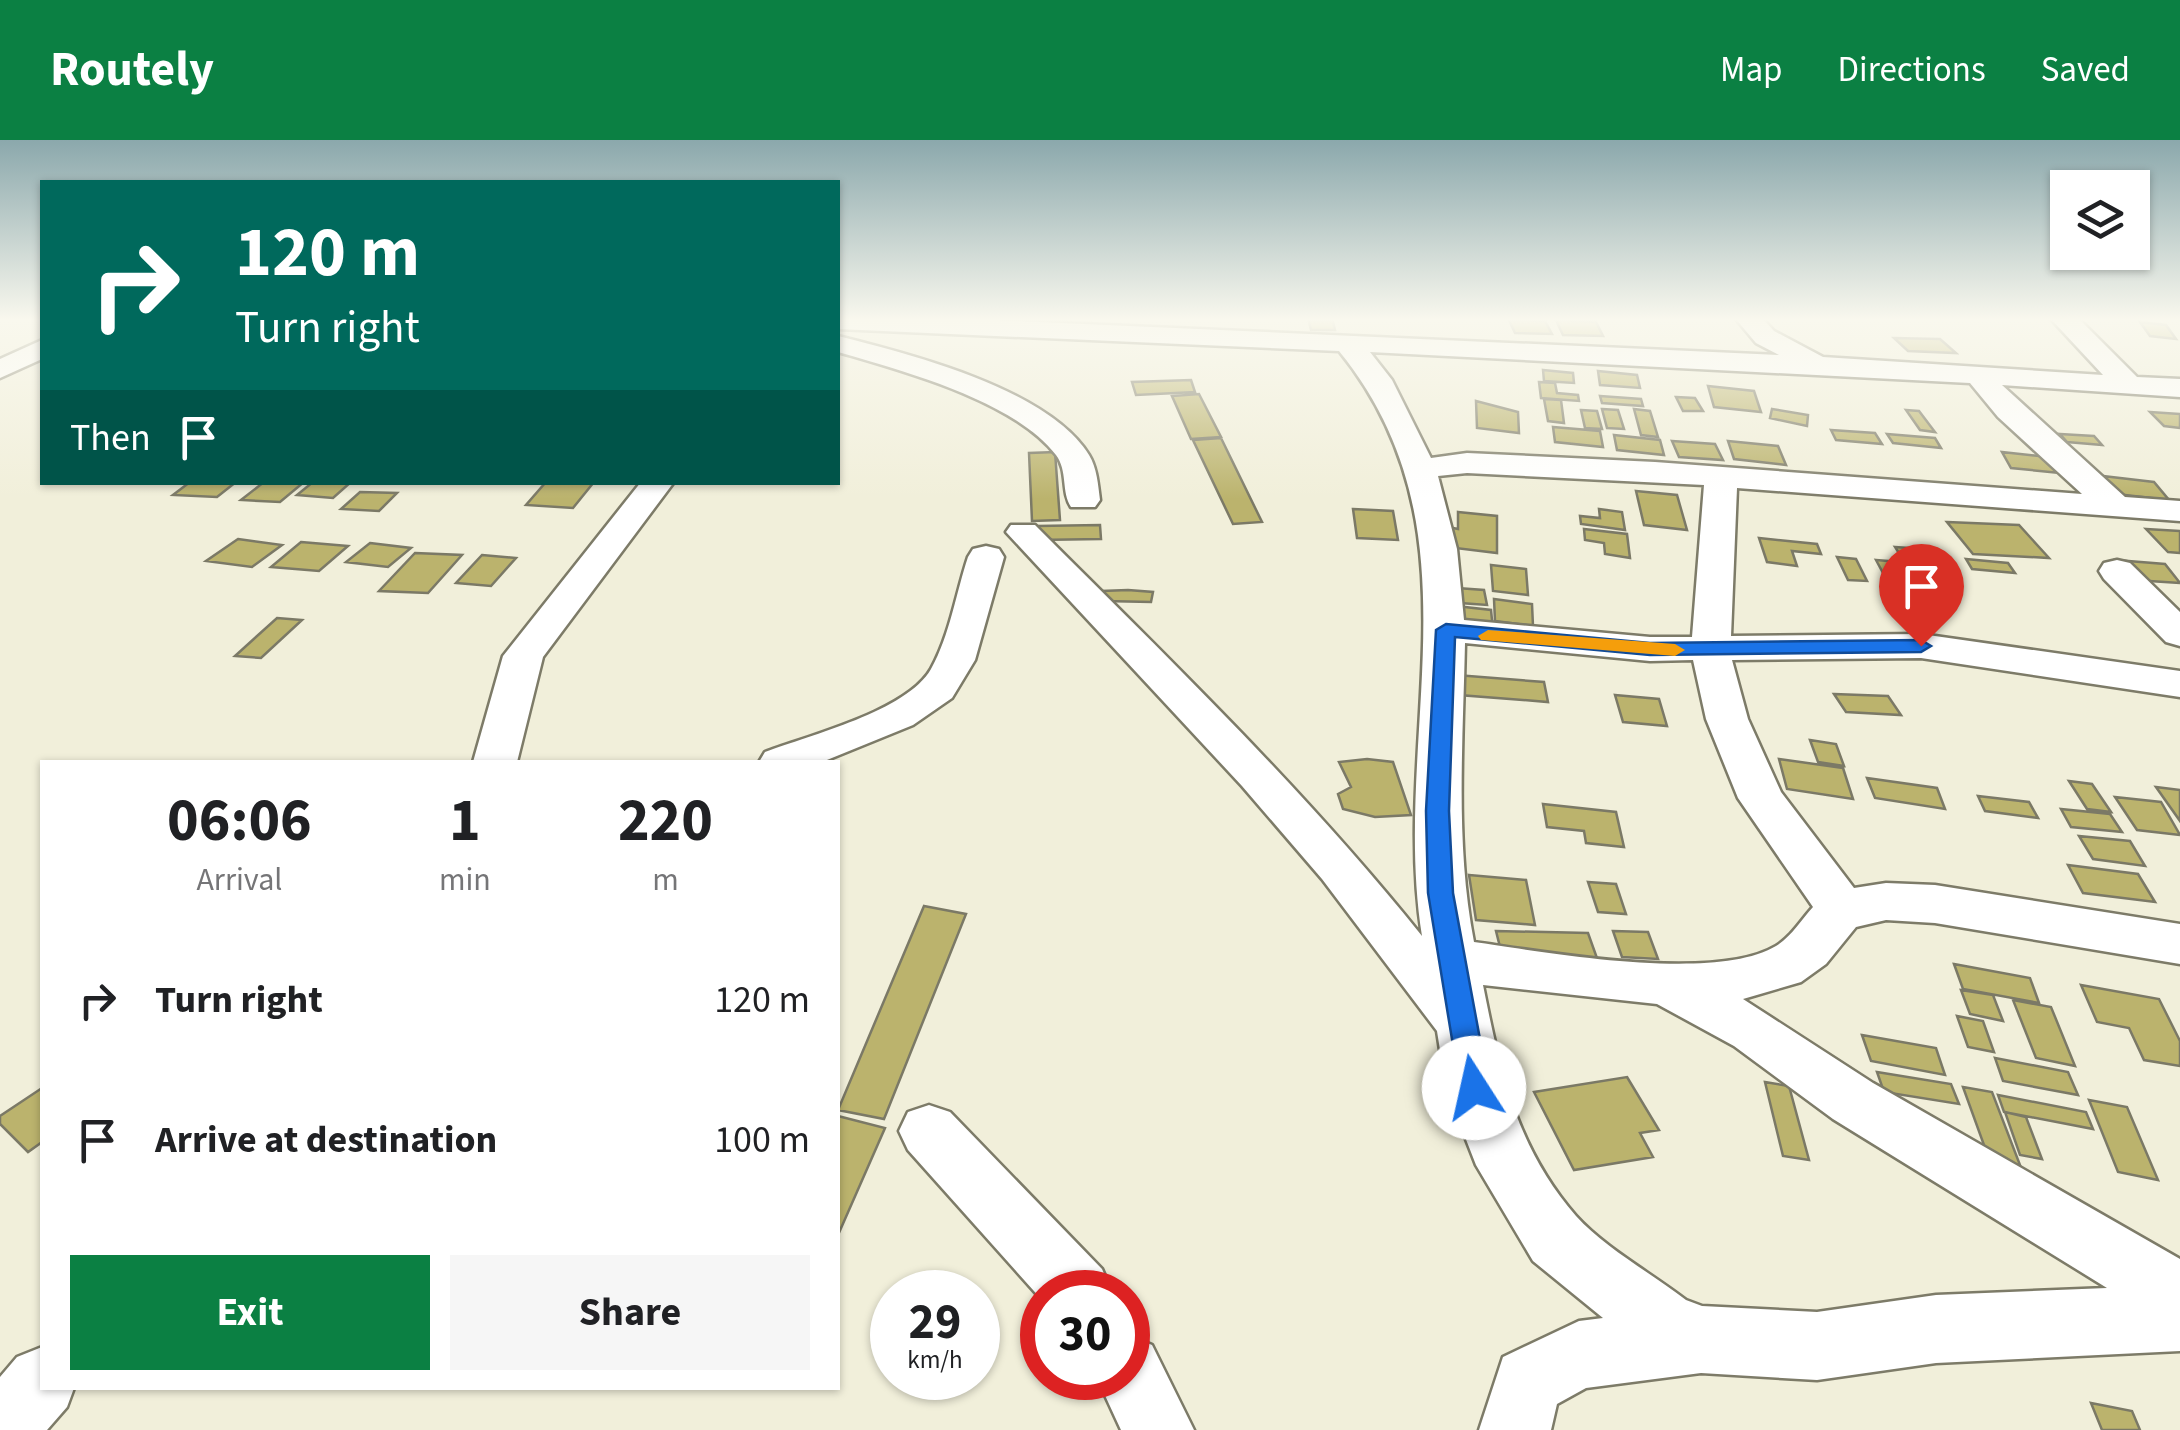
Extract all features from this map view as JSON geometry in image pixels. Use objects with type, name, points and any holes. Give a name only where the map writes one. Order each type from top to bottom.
[{"type":"street","points":[[941,378],[971,388],[1024,415],[1064,443],[1076,459],[1083,500]]},
{"type":"street","points":[[1377,378],[1420,469],[1439,549],[1446,630],[1438,811],[1448,959],[1474,1088],[1506,1164],[1555,1239],[1663,1324],[1702,1340]]},
{"type":"street","points":[[1981,378],[2009,411],[2112,504]]},
{"type":"street","points":[[2047,378],[2180,388]]},
{"type":"street","points":[[2121,378],[2126,383]]},
{"type":"street","points":[[1420,469],[1467,463],[1721,476],[2180,511]]},
{"type":"street","points":[[1721,476],[1718,582],[1710,650],[1726,719],[1761,798],[1841,908]]},
{"type":"street","points":[[496,760],[523,656],[656,485]]},
{"type":"street","points":[[1023,532],[1258,775],[1338,866],[1464,1028]]},
{"type":"street","points":[[786,760],[902,712],[948,676],[986,557]]},
{"type":"street","points":[[2116,571],[2180,634]]},
{"type":"street","points":[[1446,630],[1574,645],[1710,650],[1921,646],[2180,684]]},
{"type":"street","points":[[1448,959],[1662,982],[1718,980],[1781,967],[1812,950],[1822,929],[1841,908],[1876,902],[1944,906],[2180,944]]},
{"type":"street","points":[[1662,982],[1753,1030],[1853,1102],[2180,1296]]},
{"type":"street","points":[[930,1131],[1059,1270]]},
{"type":"street","points":[[1515,1430],[1528,1382],[1579,1354],[1702,1340],[1816,1346],[1936,1329],[2180,1318]]},
{"type":"street","points":[[2,1430],[40,1384]]},
{"type":"street","points":[[1143,1400],[1158,1430]]},
{"type":"building","points":[[1574,378],[1574,383],[1544,381]]},
{"type":"building","points":[[1599,378],[1638,378],[1640,388],[1600,385]]},
{"type":"building","points":[[1191,380],[1195,392],[1136,395],[1132,382]]},
{"type":"building","points":[[1539,382],[1555,383],[1557,393],[1578,395],[1579,401],[1541,398]]},
{"type":"building","points":[[1708,386],[1754,391],[1761,412],[1714,407]]},
{"type":"building","points":[[1199,394],[1221,437],[1191,439],[1172,396]]},
{"type":"building","points":[[1600,396],[1641,399],[1643,406],[1602,403]]},
{"type":"building","points":[[1676,397],[1695,398],[1703,411],[1683,411]]},
{"type":"building","points":[[1544,399],[1561,400],[1564,423],[1548,421]]},
{"type":"building","points":[[1476,401],[1518,412],[1519,433],[1477,428]]},
{"type":"building","points":[[1602,409],[1618,410],[1624,429],[1607,428]]},
{"type":"building","points":[[1634,409],[1650,411],[1658,437],[1641,435]]},
{"type":"building","points":[[1772,409],[1808,415],[1807,426],[1770,418]]},
{"type":"building","points":[[1581,410],[1597,411],[1602,429],[1585,428]]},
{"type":"building","points":[[1906,410],[1919,411],[1935,432],[1920,430]]},
{"type":"building","points":[[2150,412],[2180,414],[2180,428],[2164,426]]},
{"type":"building","points":[[1553,427],[1600,431],[1603,447],[1555,442]]},
{"type":"building","points":[[1831,430],[1875,433],[1882,444],[1836,440]]},
{"type":"building","points":[[1887,434],[1935,438],[1941,448],[1893,443]]},
{"type":"building","points":[[2060,434],[2094,436],[2102,445],[2067,442]]},
{"type":"building","points":[[1614,435],[1660,440],[1664,455],[1617,450]]},
{"type":"building","points":[[1221,438],[1262,522],[1233,524],[1193,440]]},
{"type":"building","points":[[1672,441],[1715,444],[1723,460],[1679,457]]},
{"type":"building","points":[[1728,441],[1778,446],[1786,465],[1734,459]]},
{"type":"building","points":[[1055,452],[1060,520],[1032,521],[1029,453]]},
{"type":"building","points":[[2002,452],[2049,457],[2060,473],[2011,468]]},
{"type":"building","points":[[2103,476],[2154,482],[2169,500],[2116,494]]},
{"type":"building","points":[[186,485],[232,485],[217,497],[173,495]]},
{"type":"building","points":[[260,485],[300,485],[280,502],[241,500]]},
{"type":"building","points":[[309,485],[348,485],[333,498],[297,495]]},
{"type":"building","points":[[543,485],[592,485],[573,508],[526,505]]},
{"type":"building","points":[[1636,491],[1677,495],[1687,530],[1644,525]]},
{"type":"building","points":[[360,492],[397,493],[379,511],[341,509]]},
{"type":"building","points":[[1353,509],[1393,511],[1398,540],[1357,538]]},
{"type":"building","points":[[1599,509],[1622,512],[1625,530],[1581,524],[1580,516],[1600,518]]},
{"type":"building","points":[[1458,512],[1497,516],[1497,553],[1447,547],[1448,527],[1458,529]]},
{"type":"building","points":[[1947,522],[2019,525],[2049,558],[1973,554]]},
{"type":"building","points":[[1100,525],[1101,539],[1037,540],[1037,526]]},
{"type":"building","points":[[1584,529],[1627,534],[1630,558],[1605,554],[1604,543],[1585,540]]},
{"type":"building","points":[[2146,529],[2180,531],[2180,553],[2168,552]]},
{"type":"building","points":[[1759,538],[1817,544],[1821,554],[1792,551],[1797,566],[1767,562]]},
{"type":"building","points":[[238,539],[282,545],[252,567],[206,561]]},
{"type":"building","points":[[301,542],[348,546],[319,571],[271,567]]},
{"type":"building","points":[[370,543],[411,548],[388,567],[346,562]]},
{"type":"building","points":[[1895,547],[1939,550],[1947,560],[1902,558]]},
{"type":"building","points":[[415,553],[462,555],[428,593],[379,591]]},
{"type":"building","points":[[482,555],[516,558],[491,586],[456,583]]},
{"type":"building","points":[[1837,557],[1856,559],[1867,581],[1848,580]]},
{"type":"building","points":[[1966,559],[2008,563],[2015,573],[1972,569]]},
{"type":"building","points":[[1876,560],[1900,562],[1912,586],[1889,584]]},
{"type":"building","points":[[2116,560],[2165,564],[2180,583],[2134,580]]},
{"type":"building","points":[[1491,565],[1526,569],[1528,595],[1493,591]]},
{"type":"building","points":[[1457,588],[1484,590],[1487,605],[1460,603]]},
{"type":"building","points":[[1102,591],[1153,592],[1151,602],[1104,601]]},
{"type":"building","points":[[1494,599],[1532,604],[1533,626],[1495,621]]},
{"type":"building","points":[[1456,606],[1491,610],[1493,630],[1457,626]]},
{"type":"building","points":[[277,618],[302,620],[261,658],[235,656]]},
{"type":"building","points":[[1456,675],[1544,682],[1548,702],[1459,695]]},
{"type":"building","points":[[1834,694],[1888,696],[1901,715],[1846,712]]},
{"type":"building","points":[[1615,695],[1659,699],[1667,726],[1623,722]]},
{"type":"building","points":[[1810,740],[1836,744],[1844,766],[1818,762]]},
{"type":"building","points":[[1779,759],[1843,768],[1853,799],[1787,789]]},
{"type":"building","points":[[1339,762],[1393,762],[1411,815],[1375,817],[1343,809],[1338,794],[1351,787]]},
{"type":"building","points":[[1867,778],[1937,788],[1945,809],[1875,798]]},
{"type":"building","points":[[2069,781],[2092,784],[2111,812],[2087,809]]},
{"type":"building","points":[[2156,787],[2180,790],[2180,821]]},
{"type":"building","points":[[1978,796],[2029,802],[2038,818],[1985,811]]},
{"type":"building","points":[[2115,797],[2161,802],[2180,835],[2137,830]]},
{"type":"building","points":[[1543,804],[1616,812],[1624,847],[1586,843],[1584,831],[1547,827]]},
{"type":"building","points":[[2061,809],[2110,814],[2122,832],[2071,827]]},
{"type":"building","points":[[2079,836],[2130,841],[2145,866],[2093,859]]},
{"type":"building","points":[[2068,865],[2138,874],[2155,902],[2083,893]]},
{"type":"building","points":[[1469,875],[1526,880],[1535,925],[1476,920]]},
{"type":"building","points":[[1588,882],[1616,884],[1626,914],[1598,912]]},
{"type":"building","points":[[924,906],[966,914],[884,1119],[840,1110]]},
{"type":"building","points":[[1496,931],[1588,933],[1598,961],[1503,959]]},
{"type":"building","points":[[1613,931],[1648,932],[1658,959],[1622,957]]},
{"type":"building","points":[[1954,964],[2030,978],[2039,1003],[1963,989]]},
{"type":"building","points":[[2081,985],[2159,999],[2180,1041],[2180,1066],[2144,1060],[2129,1028],[2097,1022]]},
{"type":"building","points":[[1961,990],[1993,995],[2003,1021],[1970,1014]]},
{"type":"building","points":[[2013,1000],[2051,1007],[2075,1066],[2036,1058]]},
{"type":"building","points":[[1957,1016],[1983,1021],[1994,1052],[1968,1047]]},
{"type":"building","points":[[1862,1035],[1936,1048],[1945,1075],[1871,1061]]},
{"type":"building","points":[[1995,1058],[2068,1072],[2078,1095],[2003,1081]]},
{"type":"building","points":[[1877,1072],[1951,1084],[1959,1104],[1884,1092]]},
{"type":"building","points":[[1627,1077],[1659,1130],[1640,1133],[1653,1157],[1574,1170],[1534,1092]]},
{"type":"building","points":[[1765,1082],[1789,1086],[1809,1160],[1783,1156]]},
{"type":"building","points":[[1963,1087],[1992,1092],[2020,1165],[1989,1159]]},
{"type":"building","points":[[40,1089],[40,1143],[28,1152],[0,1124],[0,1116]]},
{"type":"building","points":[[1998,1095],[2086,1112],[2093,1129],[2004,1112]]},
{"type":"building","points":[[2089,1100],[2127,1107],[2158,1180],[2118,1172]]},
{"type":"building","points":[[2005,1112],[2026,1117],[2042,1159],[2020,1155]]},
{"type":"building","points":[[840,1117],[885,1128],[840,1230]]},
{"type":"building","points":[[2091,1403],[2132,1411],[2140,1430],[2102,1430]]},
{"type":"slow traffic","points":[[1488,636],[1675,650]]},
{"type":"route","points":[[1474,1088],[1448,959],[1440,893],[1438,811],[1446,630],[1541,642],[1650,649],[1921,646]]}]
